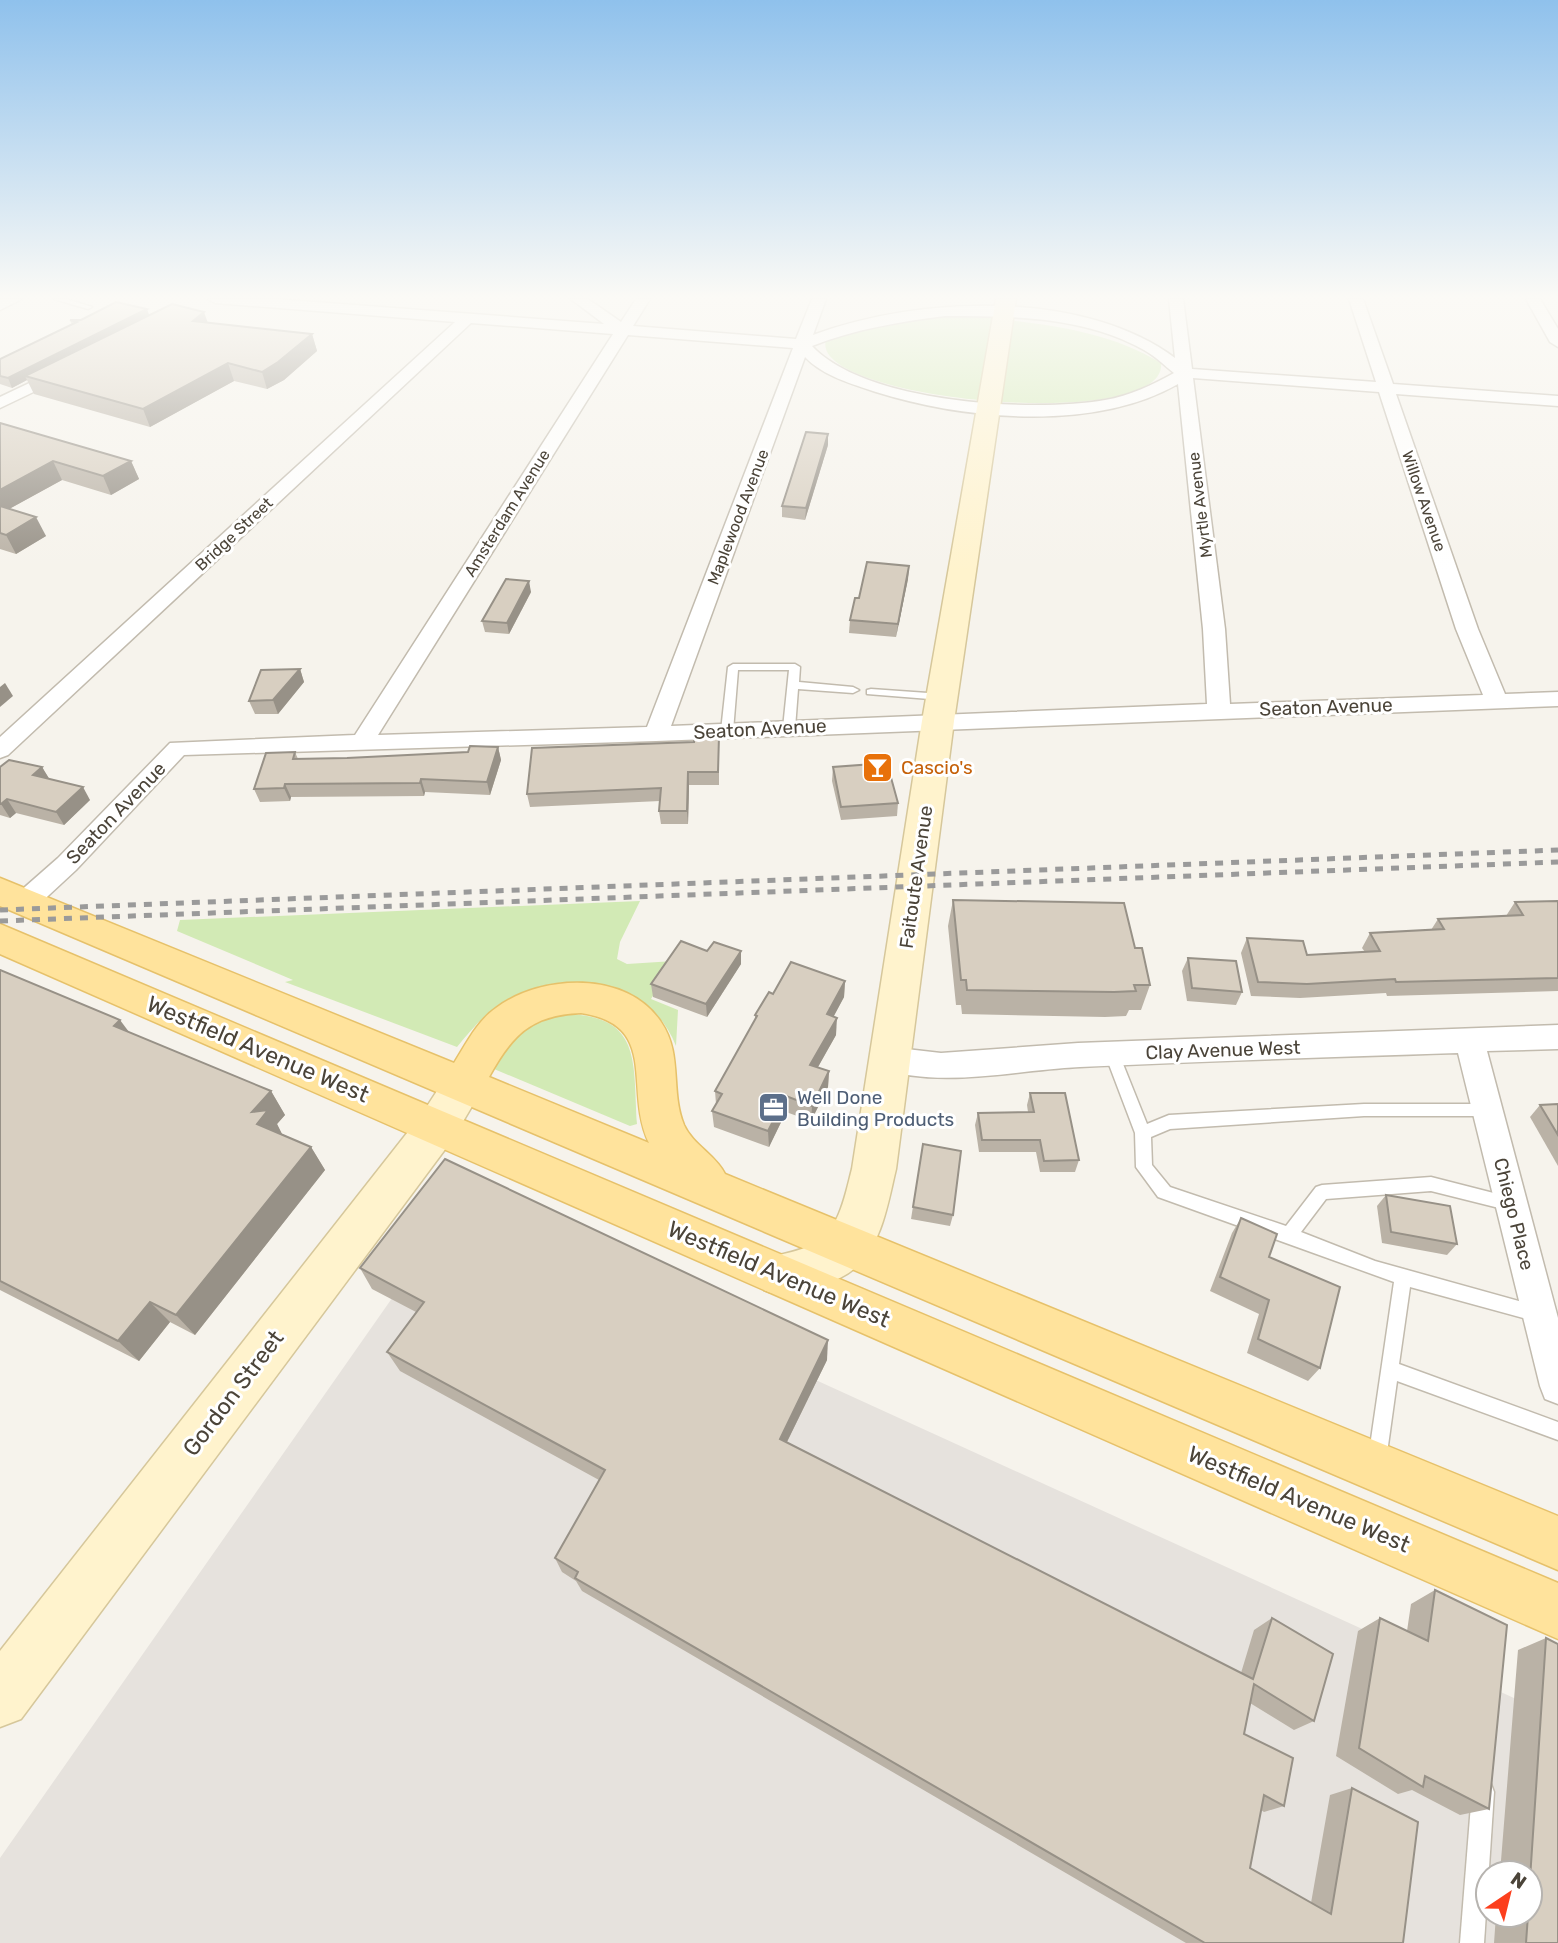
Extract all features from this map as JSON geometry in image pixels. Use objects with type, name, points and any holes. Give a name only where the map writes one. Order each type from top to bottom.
[{"type":"main road","points":[[13,896],[1558,1544]]},
{"type":"main road","name":"Westfield Avenue West","points":[[0,938],[781,1275],[1498,1599],[1558,1611]]},
{"type":"main road","points":[[463,1086],[479,1056],[498,1031],[509,1020],[534,1005],[549,1000],[584,999],[621,1010],[640,1025],[653,1046],[657,1061],[659,1110],[670,1141],[697,1174],[721,1193]]},
{"type":"street","points":[[0,404],[28,390]]},
{"type":"street","name":"Bridge Street","points":[[4,743],[390,390]]},
{"type":"street","name":"Amsterdam Avenue","points":[[362,742],[586,390]]},
{"type":"street","name":"Maplewood Avenue","points":[[656,734],[785,390]]},
{"type":"street","points":[[892,390],[926,399],[989,410],[1057,410],[1103,405],[1158,390]]},
{"type":"street","name":"Faitoute Avenue","points":[[849,1245],[864,1208],[874,1169],[940,709],[992,390]]},
{"type":"street","name":"Myrtle Avenue","points":[[1187,390],[1214,629],[1219,710]]},
{"type":"street","name":"Willow Avenue","points":[[1387,390],[1467,629],[1497,701]]},
{"type":"street","points":[[1408,390],[1558,401]]},
{"type":"street","name":"Seaton Avenue","points":[[13,896],[67,864],[178,748],[789,728],[940,709],[1219,710],[1558,699]]},
{"type":"street","name":"Clay Avenue West","points":[[889,1059],[941,1065],[1112,1054],[1558,1037]]},
{"type":"street","name":"Chiego Place","points":[[1470,1042],[1558,1387]]},
{"type":"street","name":"Gordon Street","points":[[0,1698],[437,1127],[463,1086]]},
{"type":"street","points":[[781,1275],[811,1270],[841,1254],[849,1245]]},
{"type":"lane","points":[[727,731],[733,667],[795,667],[789,728]]},
{"type":"lane","points":[[793,685],[853,690]]},
{"type":"lane","points":[[871,692],[940,709]]},
{"type":"lane","points":[[1112,1054],[1143,1133],[1144,1167],[1164,1192],[1289,1235],[1374,1269],[1540,1315]]},
{"type":"lane","points":[[1143,1133],[1169,1122],[1364,1111],[1487,1110]]},
{"type":"lane","points":[[1289,1235],[1322,1192],[1431,1184],[1511,1204]]},
{"type":"lane","points":[[1376,1467],[1403,1277]]},
{"type":"lane","points":[[1389,1369],[1558,1431]]},
{"type":"lane","points":[[1472,1943],[1485,1764]]},
{"type":"shaded area","points":[[451,1214],[1558,1718],[1558,1943],[0,1943],[0,1858]]},
{"type":"green space","points":[[913,390],[1134,390],[1109,398],[1054,403],[989,401]]},
{"type":"green space","points":[[640,901],[620,942],[617,959],[627,964],[674,961],[651,999],[678,1010],[676,1046],[663,1023],[646,1005],[625,992],[576,982],[551,984],[526,991],[503,1002],[484,1017],[457,1047],[285,982],[293,980],[177,931],[180,920]]},
{"type":"green space","points":[[558,1014],[605,1021],[619,1031],[628,1044],[632,1060],[637,1124],[630,1126],[494,1069],[491,1063],[528,1026]]},
{"type":"building","points":[[74,390],[179,390],[143,409]]},
{"type":"building","points":[[0,423],[131,461],[103,476],[53,461],[0,490]]},
{"type":"building","points":[[806,432],[828,434],[806,508],[782,506]]},
{"type":"building","points":[[0,506],[36,517],[6,535],[0,533]]},
{"type":"building","points":[[867,562],[909,566],[898,624],[850,620],[855,598],[859,598]]},
{"type":"building","points":[[506,579],[529,581],[507,623],[482,621]]},
{"type":"building","points":[[300,669],[273,700],[249,701],[261,670]]},
{"type":"building","points":[[694,736],[719,736],[718,772],[688,772],[687,811],[659,811],[661,788],[527,794],[532,748],[694,742]]},
{"type":"building","points":[[470,746],[498,747],[487,782],[421,779],[420,783],[285,784],[284,788],[254,789],[266,753],[295,752],[293,759],[347,758],[468,752]]},
{"type":"building","points":[[9,760],[42,767],[33,775],[83,787],[56,812],[7,799],[0,804],[0,767]]},
{"type":"building","points":[[887,763],[898,803],[841,807],[833,767]]},
{"type":"building","points":[[953,900],[1124,903],[1135,948],[1142,948],[1150,985],[1134,985],[1136,991],[1114,992],[967,990],[966,980],[961,980]]},
{"type":"building","points":[[1558,901],[1558,978],[1396,982],[1395,979],[1307,984],[1258,982],[1247,938],[1303,941],[1307,955],[1380,951],[1370,933],[1444,929],[1438,919],[1523,915],[1515,902]]},
{"type":"building","points":[[681,941],[707,951],[714,942],[741,951],[706,1004],[651,984]]},
{"type":"building","points":[[1188,958],[1236,961],[1242,992],[1192,988]]},
{"type":"building","points":[[791,962],[845,981],[827,1014],[837,1018],[810,1065],[829,1071],[812,1106],[786,1096],[768,1131],[712,1111],[722,1094],[715,1091],[757,1016],[755,1015],[769,992],[773,994]]},
{"type":"building","points":[[0,970],[120,1020],[114,1026],[271,1091],[252,1112],[268,1110],[257,1124],[311,1147],[176,1315],[150,1302],[118,1341],[0,1281]]},
{"type":"building","points":[[1030,1093],[1065,1093],[1079,1160],[1044,1161],[1040,1140],[982,1140],[978,1113],[1034,1112]]},
{"type":"building","points":[[1558,1104],[1558,1135],[1540,1105]]},
{"type":"building","points":[[923,1144],[961,1151],[953,1215],[913,1207]]},
{"type":"building","points":[[445,1159],[828,1340],[780,1439],[1253,1679],[1272,1618],[1333,1654],[1314,1721],[1254,1684],[1244,1734],[1293,1758],[1284,1806],[1264,1795],[1250,1868],[1331,1914],[1352,1788],[1418,1822],[1403,1943],[1205,1943],[575,1578],[578,1572],[555,1558],[605,1470],[387,1352],[424,1302],[360,1268]]},
{"type":"building","points":[[1386,1195],[1450,1206],[1457,1244],[1391,1232]]},
{"type":"building","points":[[1241,1218],[1277,1234],[1269,1257],[1340,1287],[1320,1368],[1258,1339],[1269,1300],[1220,1277]]},
{"type":"building","points":[[1435,1590],[1507,1625],[1489,1809],[1425,1776],[1423,1787],[1359,1748],[1380,1618],[1428,1641]]},
{"type":"building","points":[[1546,1638],[1558,1644],[1558,1943],[1526,1943],[1527,1929],[1544,1929],[1544,1859],[1531,1859]]},
{"type":"railway","points":[[0,910],[1558,850]]},
{"type":"railway","points":[[0,921],[1558,862]]},
{"type":"place","name":"Cascio's","points":[[878,767]]},
{"type":"place","name":"Well Done Building Products","points":[[774,1108]]}]
